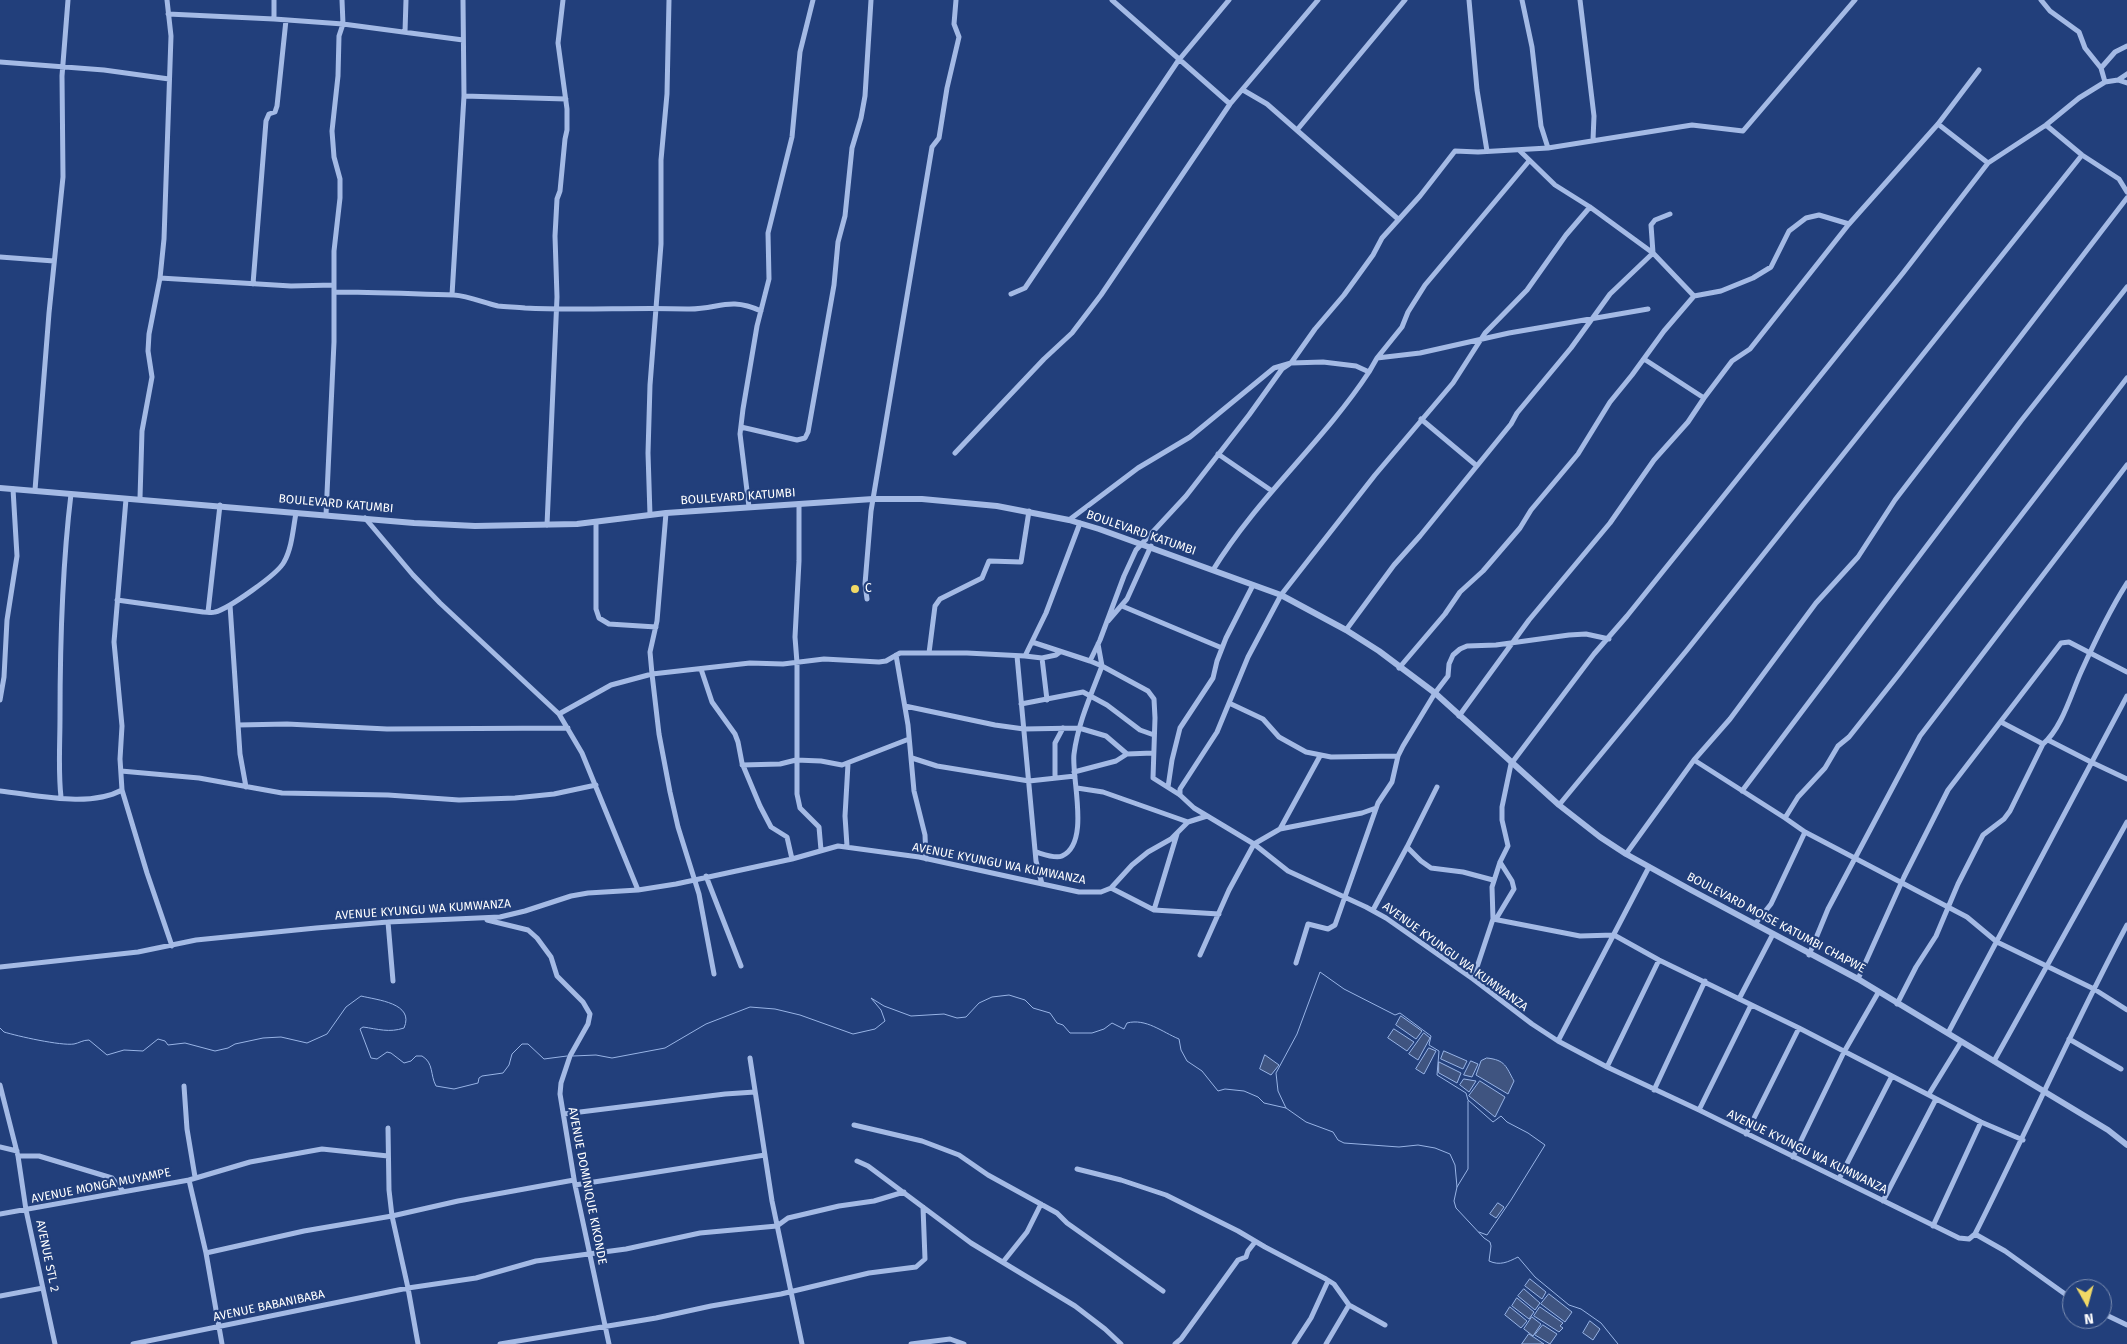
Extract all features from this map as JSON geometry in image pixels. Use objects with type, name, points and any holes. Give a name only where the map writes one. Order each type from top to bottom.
[{"type":"street","points":[[36,490],[54,261],[63,177],[62,67],[68,0]]},
{"type":"street","points":[[140,498],[142,431],[152,377],[148,350],[149,334],[160,278],[164,239],[170,36],[167,0]]},
{"type":"street","points":[[274,0],[274,19]]},
{"type":"street","points":[[326,515],[334,342],[335,237],[340,198],[340,179],[334,157],[332,131],[338,76],[339,36],[343,24],[342,0]]},
{"type":"street","points":[[405,32],[406,0]]},
{"type":"street","points":[[452,295],[464,96],[463,0]]},
{"type":"street","points":[[547,525],[556,307],[557,199],[560,191],[567,130],[566,100],[558,43],[563,0]]},
{"type":"street","points":[[650,515],[648,453],[650,385],[661,244],[661,160],[667,86],[669,0]]},
{"type":"street","points":[[749,507],[741,427],[761,311],[769,279],[768,233],[792,137],[800,52],[813,0]]},
{"type":"street","points":[[741,427],[796,440],[805,438],[808,432],[834,285],[838,242],[845,216],[852,148],[865,96],[871,0]]},
{"type":"street","points":[[867,599],[866,574],[873,499],[932,147],[939,138],[947,88],[959,37],[954,24],[956,0]]},
{"type":"street","points":[[1112,0],[1230,104]]},
{"type":"street","points":[[1011,294],[1024,288],[1179,59],[1229,0]]},
{"type":"street","points":[[955,453],[1044,358],[1072,333],[1101,295],[1230,104],[1318,0]]},
{"type":"street","points":[[1297,130],[1405,0]]},
{"type":"street","points":[[1469,0],[1477,90],[1487,151]]},
{"type":"street","points":[[1522,0],[1532,47],[1541,126],[1548,148]]},
{"type":"street","points":[[1580,0],[1594,116],[1593,140]]},
{"type":"street","points":[[1090,661],[1129,564],[1141,544],[1186,496],[1249,416],[1282,369],[1291,363],[1310,336],[1355,281],[1382,238],[1420,196],[1455,152],[1548,148],[1692,125],[1743,131],[1855,0]]},
{"type":"street","points":[[2041,0],[2050,11],[2079,32],[2085,48],[2101,68],[2105,82]]},
{"type":"street","points":[[168,14],[343,24],[463,40]]},
{"type":"street","points":[[253,284],[266,121],[269,114],[275,112],[277,106],[286,20]]},
{"type":"street","points":[[2101,68],[2115,52],[2127,46]]},
{"type":"street","points":[[0,62],[104,70],[169,79]]},
{"type":"street","points":[[1459,716],[1513,642],[1610,522],[1654,460],[1688,422],[1732,362],[1750,349],[1849,224],[1938,124],[1979,70]]},
{"type":"street","points":[[1494,919],[1492,892],[1494,880],[1508,846],[1502,820],[1502,807],[1511,764],[1565,691],[1594,654],[1609,639],[1903,273],[1988,163],[2046,125],[2079,98],[2105,82],[2118,80],[2127,74]]},
{"type":"street","points":[[2118,80],[2127,83]]},
{"type":"street","points":[[1243,90],[1266,104],[1398,219]]},
{"type":"street","points":[[464,96],[566,100]]},
{"type":"street","points":[[1938,124],[1988,163]]},
{"type":"street","points":[[2046,125],[2082,155],[2119,179],[2127,192]]},
{"type":"street","points":[[1519,150],[1528,161],[1555,185],[1590,207],[1653,253],[1694,296]]},
{"type":"street","points":[[1559,805],[1687,650],[2082,155]]},
{"type":"street","points":[[1213,570],[1230,544],[1272,491],[1338,414],[1377,358],[1402,327],[1408,312],[1425,286],[1528,161]]},
{"type":"street","points":[[1626,854],[1694,760],[1730,720],[1816,603],[1858,557],[1895,500],[2127,198]]},
{"type":"street","points":[[1180,795],[1184,782],[1217,732],[1248,657],[1281,595],[1375,475],[1411,435],[1421,419],[1453,383],[1499,316],[1527,290],[1566,236],[1590,207]]},
{"type":"street","points":[[1653,253],[1651,225],[1655,220],[1670,214]]},
{"type":"street","points":[[1399,668],[1445,614],[1460,592],[1483,570],[1520,528],[1531,510],[1578,454],[1610,402],[1664,331],[1694,296],[1720,291],[1754,278],[1771,267],[1789,231],[1806,218],[1819,215],[1849,224]]},
{"type":"street","points":[[1346,630],[1394,565],[1477,466],[1610,294],[1653,253]]},
{"type":"street","points":[[0,257],[54,261]]},
{"type":"street","points":[[160,278],[253,284],[334,285]]},
{"type":"street","points":[[1742,790],[2021,422],[2127,287]]},
{"type":"street","points":[[334,292],[386,294],[408,292],[429,296],[452,295],[497,306],[698,310],[726,303],[749,305],[761,311]]},
{"type":"street","points":[[1377,358],[1420,353],[1482,339],[1648,309]]},
{"type":"street","points":[[1644,359],[1704,398]]},
{"type":"street","points":[[1069,520],[1138,468],[1190,438],[1274,368],[1291,363],[1340,364],[1356,366],[1369,372]]},
{"type":"street","points":[[1785,818],[1798,797],[1825,768],[1838,746],[1849,737],[1899,674],[2127,378]]},
{"type":"street","points":[[1421,419],[1477,466]]},
{"type":"street","points":[[1218,454],[1272,491]]},
{"type":"street","points":[[1809,954],[1828,909],[1920,736],[2127,465]]},
{"type":"street","name":"BOULEVARD KATUMBI","points":[[0,488],[475,526],[596,522],[666,513],[873,499],[946,500],[997,506],[1080,523],[1151,546],[1281,595],[1346,630],[1379,651],[1399,668],[1435,693]]},
{"type":"street","points":[[0,700],[4,677],[7,620],[17,556],[13,489]]},
{"type":"street","points":[[62,797],[60,759],[62,612],[71,494]]},
{"type":"street","points":[[126,499],[114,642],[122,726],[122,790],[147,873],[172,946]]},
{"type":"street","points":[[799,504],[799,570],[795,637],[797,663],[796,760],[798,800],[800,808],[819,827],[821,850]]},
{"type":"street","points":[[208,612],[220,505]]},
{"type":"street","points":[[929,653],[933,614],[935,606],[940,599],[982,578],[989,560],[1021,562],[1028,512]]},
{"type":"street","points":[[117,600],[208,612],[215,612],[230,605],[267,579],[284,564],[289,551],[296,513]]},
{"type":"street","points":[[666,513],[656,627],[650,652],[652,674],[659,734],[670,792],[678,828],[695,879],[710,943],[714,974]]},
{"type":"street","points":[[365,518],[413,575],[440,603],[560,714],[578,744],[638,890]]},
{"type":"street","points":[[596,522],[596,602],[599,618],[609,624],[656,627]]},
{"type":"street","points":[[1025,656],[1052,598],[1080,523]]},
{"type":"street","points":[[1106,623],[1127,599],[1151,546]]},
{"type":"street","points":[[1897,1004],[1916,967],[1931,946],[1983,835],[2004,819],[2010,811],[2043,744],[2048,740],[2069,702],[2107,614],[2127,583]]},
{"type":"street","points":[[1168,787],[1180,728],[1213,678],[1222,648],[1253,585]]},
{"type":"street","points":[[230,605],[240,754],[246,787]]},
{"type":"street","points":[[1122,606],[1222,648]]},
{"type":"street","points":[[1296,964],[1307,926],[1310,924],[1328,929],[1333,928],[1376,808],[1381,797],[1392,782],[1398,756],[1435,693],[1448,676],[1450,659],[1460,649],[1467,646],[1586,634],[1609,639]]},
{"type":"street","points":[[1858,979],[1948,790],[2062,642],[2067,641],[2127,672]]},
{"type":"street","points":[[912,758],[937,766],[1029,780],[1075,774],[1116,761],[1127,754],[1153,754],[1155,707],[1154,699],[1148,691],[1102,666],[1032,642]]},
{"type":"street","points":[[1036,852],[1058,857],[1063,856],[1071,847],[1075,838],[1078,816],[1074,752],[1089,696],[1102,666],[1098,644]]},
{"type":"street","points":[[560,714],[611,685],[652,674],[750,663],[797,663],[824,659],[878,662],[886,661],[900,653],[1042,658],[1056,655],[1060,652]]},
{"type":"street","points":[[896,655],[912,758],[914,791],[925,835],[926,859]]},
{"type":"street","points":[[1017,656],[1036,852],[1042,884]]},
{"type":"street","points":[[1042,658],[1047,700]]},
{"type":"street","points":[[702,669],[712,702],[724,717],[738,742],[742,765],[760,806],[771,827],[787,837],[792,859]]},
{"type":"street","points":[[1021,704],[1047,700],[1080,691],[1106,705],[1140,730],[1154,735]]},
{"type":"street","name":"BOULEVARD MOISE KATUMBI CHAPWE","points":[[1435,693],[1511,764],[1559,805],[1588,829],[1626,854],[1858,979],[1878,993],[2108,1130],[2127,1145]]},
{"type":"street","points":[[1948,1033],[2090,762],[2127,696]]},
{"type":"street","points":[[1229,703],[1262,719],[1279,737],[1306,752],[1320,756],[1398,756]]},
{"type":"street","points":[[905,706],[995,725],[1024,729],[1079,728],[1106,736],[1127,754]]},
{"type":"street","points":[[2001,722],[2043,744]]},
{"type":"street","points":[[238,725],[288,724],[387,729],[568,728]]},
{"type":"street","points":[[1054,778],[1055,743],[1063,728]]},
{"type":"street","points":[[742,765],[780,764],[796,760],[822,761],[842,766],[909,739]]},
{"type":"street","points":[[2048,740],[2127,779]]},
{"type":"street","name":"AVENUE KYUNGU WA KUMWANZA","points":[[1153,754],[1153,778],[1180,795],[1207,816],[1254,844],[1288,871],[1373,910],[1558,1041],[1606,1067],[1699,1110],[1949,1234],[1966,1240],[1976,1234]]},
{"type":"street","points":[[1280,829],[1320,756]]},
{"type":"street","points":[[1694,760],[1805,832],[1854,860],[1975,923],[1997,942],[2094,989],[2127,1010]]},
{"type":"street","points":[[847,846],[845,816],[848,764]]},
{"type":"street","points":[[121,771],[199,778],[282,793],[388,795],[466,800],[554,794],[596,785]]},
{"type":"street","points":[[1373,910],[1408,847],[1436,787]]},
{"type":"street","points":[[1077,788],[1103,792],[1188,822]]},
{"type":"street","points":[[0,791],[85,800],[111,796],[122,790]]},
{"type":"street","points":[[1200,955],[1229,890],[1254,844],[1280,829],[1362,813],[1376,808]]},
{"type":"street","points":[[1362,813],[1373,816]]},
{"type":"street","points":[[1207,816],[1188,822],[1177,834],[1132,865],[1111,888],[1154,910],[1219,914]]},
{"type":"street","points":[[1994,1061],[2045,966],[2127,822]]},
{"type":"street","points":[[1755,924],[1771,904],[1805,832]]},
{"type":"street","points":[[1154,910],[1177,834]]},
{"type":"street","name":"AVENUE KYUNGU WA KUMWANZA","points":[[0,968],[138,952],[196,940],[388,922],[513,915],[588,892],[638,890],[676,884],[706,876],[792,859],[821,850],[847,846],[926,859],[1042,884],[1092,892],[1111,888]]},
{"type":"street","points":[[1408,847],[1421,861],[1431,868],[1462,872],[1494,880]]},
{"type":"street","points":[[1472,979],[1494,919],[1514,889],[1500,862]]},
{"type":"street","points":[[1558,1041],[1650,868]]},
{"type":"street","points":[[706,876],[741,966]]},
{"type":"street","name":"AVENUE DOMINIQUE KIKONDE","points":[[478,918],[528,930],[537,938],[551,957],[557,976],[583,1002],[590,1014],[588,1024],[570,1056],[561,1084],[560,1094],[574,1182],[609,1344]]},
{"type":"street","points":[[1494,919],[1580,936],[1614,934],[1659,960],[1799,1028],[1981,1122],[2023,1140]]},
{"type":"street","points":[[388,922],[393,981]]},
{"type":"street","points":[[2062,1292],[2005,1251],[1976,1234],[2046,1092],[2069,1039],[2127,925]]},
{"type":"street","points":[[1739,998],[1773,934]]},
{"type":"street","points":[[1606,1067],[1659,960]]},
{"type":"street","points":[[1654,1090],[1705,981]]},
{"type":"street","points":[[1793,1157],[1844,1052],[1878,993]]},
{"type":"street","points":[[1699,1110],[1751,1005]]},
{"type":"street","points":[[1746,1134],[1799,1028]]},
{"type":"street","points":[[2069,1039],[2121,1069]]},
{"type":"street","points":[[1929,1094],[1961,1042]]},
{"type":"street","points":[[750,1058],[777,1226],[802,1344]]},
{"type":"street","points":[[1839,1179],[1892,1076]]},
{"type":"street","name":"AVENUE STL 2","points":[[0,1085],[17,1154],[26,1210],[55,1344]]},
{"type":"street","points":[[184,1086],[186,1130],[192,1178],[250,1162],[322,1148],[388,1156]]},
{"type":"street","points":[[564,1114],[755,1092]]},
{"type":"street","points":[[1883,1201],[1936,1099]]},
{"type":"street","points":[[1933,1226],[1981,1122]]},
{"type":"street","points":[[854,1125],[922,1141],[959,1156],[988,1175],[1057,1213],[1067,1223],[1163,1291]]},
{"type":"street","points":[[388,1128],[392,1216],[418,1344]]},
{"type":"street","points":[[0,1148],[17,1154],[39,1156],[112,1178],[123,1191]]},
{"type":"street","points":[[206,1253],[304,1231],[392,1216],[458,1201],[574,1182],[765,1155]]},
{"type":"street","points":[[857,1162],[868,1166],[971,1243],[1075,1306],[1121,1344]]},
{"type":"street","points":[[1077,1169],[1121,1180],[1166,1195],[1231,1227],[1334,1284],[1350,1305],[1385,1325]]},
{"type":"street","name":"AVENUE MONGA MUYAMPE","points":[[0,1214],[192,1178],[222,1344]]},
{"type":"street","points":[[777,1226],[788,1218],[839,1206],[874,1202],[904,1192]]},
{"type":"street","points":[[1003,1262],[1027,1232],[1041,1204]]},
{"type":"street","points":[[500,1344],[790,1292],[869,1273],[912,1268],[920,1265],[925,1254],[923,1207]]},
{"type":"street","name":"AVENUE BABANIBABA","points":[[133,1344],[408,1288],[476,1278],[536,1261],[634,1248],[700,1233],[777,1226]]},
{"type":"street","points":[[1175,1344],[1181,1339],[1238,1260],[1246,1257],[1248,1251],[1256,1242]]},
{"type":"street","points":[[1294,1344],[1310,1318],[1328,1281]]},
{"type":"street","points":[[0,1296],[44,1288]]},
{"type":"street","points":[[1326,1344],[1350,1305]]},
{"type":"street","points":[[2112,1318],[2127,1325]]},
{"type":"street","points":[[911,1344],[950,1338],[964,1344]]},
{"type":"water","points":[[1401,1016],[1422,1031],[1416,1039],[1396,1025]]},
{"type":"water","points":[[1394,1029],[1414,1042],[1407,1051],[1388,1038]]},
{"type":"water","points":[[1424,1033],[1430,1038],[1418,1060],[1409,1054]]},
{"type":"water","points":[[1429,1048],[1436,1051],[1424,1074],[1416,1069]]},
{"type":"water","points":[[1444,1051],[1467,1061],[1463,1069],[1441,1059]]},
{"type":"water","points":[[1265,1055],[1279,1065],[1271,1075],[1260,1069]]},
{"type":"water","points":[[1487,1058],[1502,1062],[1507,1068],[1514,1081],[1508,1094],[1476,1075],[1481,1061]]},
{"type":"water","points":[[1471,1061],[1478,1064],[1472,1077],[1464,1075]]},
{"type":"water","points":[[1439,1062],[1461,1073],[1457,1083],[1439,1073]]},
{"type":"water","points":[[1464,1079],[1476,1081],[1469,1092],[1460,1085]]},
{"type":"water","points":[[1480,1081],[1505,1097],[1495,1117],[1469,1096]]},
{"type":"water","points":[[1498,1203],[1504,1207],[1496,1218],[1490,1214]]},
{"type":"water","points":[[1530,1279],[1546,1292],[1542,1299],[1525,1286]]},
{"type":"water","points":[[1524,1289],[1540,1303],[1535,1310],[1518,1296]]},
{"type":"water","points":[[1549,1294],[1572,1312],[1565,1322],[1541,1304]]},
{"type":"water","points":[[1517,1298],[1534,1312],[1529,1319],[1512,1306]]},
{"type":"water","points":[[1510,1307],[1527,1321],[1521,1328],[1505,1315]]},
{"type":"water","points":[[1540,1307],[1563,1323],[1560,1326],[1563,1328],[1559,1332],[1534,1316]]},
{"type":"water","points":[[1532,1317],[1541,1324],[1533,1336],[1524,1329]]},
{"type":"water","points":[[1590,1321],[1600,1329],[1593,1340],[1583,1333]]},
{"type":"water","points":[[1543,1325],[1557,1334],[1550,1344],[1535,1335]]},
{"type":"water","points":[[1529,1334],[1544,1344],[1522,1344]]},
{"type":"waterway","points":[[1286,1108],[1278,1091],[1276,1073],[1297,1034],[1320,972],[1344,989],[1395,1015],[1400,1013],[1431,1036],[1429,1045],[1439,1051],[1437,1075],[1466,1093],[1468,1100],[1493,1122],[1501,1116],[1507,1122],[1545,1145],[1487,1235],[1479,1232]]},
{"type":"waterway","points":[[573,1056],[596,1055],[612,1058],[665,1048],[706,1024],[750,1007],[775,1009],[800,1015],[853,1034],[875,1029],[885,1021],[881,1010],[871,998],[884,1006],[911,1016],[944,1014],[957,1018],[966,1017],[979,1003],[992,997],[1009,995],[1025,1000],[1033,1008],[1050,1013],[1057,1023],[1063,1025],[1070,1033],[1092,1033],[1104,1029],[1112,1023],[1124,1029],[1127,1023],[1141,1022],[1154,1026],[1179,1039],[1181,1050],[1187,1061],[1202,1071],[1218,1091],[1225,1089],[1244,1091],[1258,1097],[1264,1103],[1286,1108],[1306,1122],[1333,1132],[1338,1140],[1344,1143],[1399,1147],[1418,1145],[1435,1148],[1450,1154],[1455,1165],[1457,1187],[1454,1201],[1456,1208],[1490,1242],[1489,1261],[1500,1263],[1518,1257],[1535,1277],[1569,1305],[1581,1309],[1601,1323],[1618,1344]]},
{"type":"waterway","points":[[0,1028],[10,1034],[59,1044],[74,1044],[89,1040],[107,1055],[124,1050],[143,1051],[158,1039],[165,1041],[168,1045],[185,1043],[215,1051],[235,1044],[263,1038],[281,1037],[307,1043],[327,1034],[346,1007],[361,996],[393,1004],[404,1013],[406,1020],[404,1028],[399,1029],[384,1030],[363,1027],[360,1029],[371,1058],[377,1059],[387,1052],[404,1063],[411,1061],[416,1056],[422,1056],[430,1066],[436,1086],[454,1089],[478,1083],[479,1078],[482,1076],[503,1073],[509,1065],[512,1054],[522,1044],[528,1044],[544,1059],[567,1056]]},
{"type":"waterway","points":[[1457,1187],[1468,1169],[1468,1101]]},
{"type":"place","name":"C","points":[[855,589]]}]
